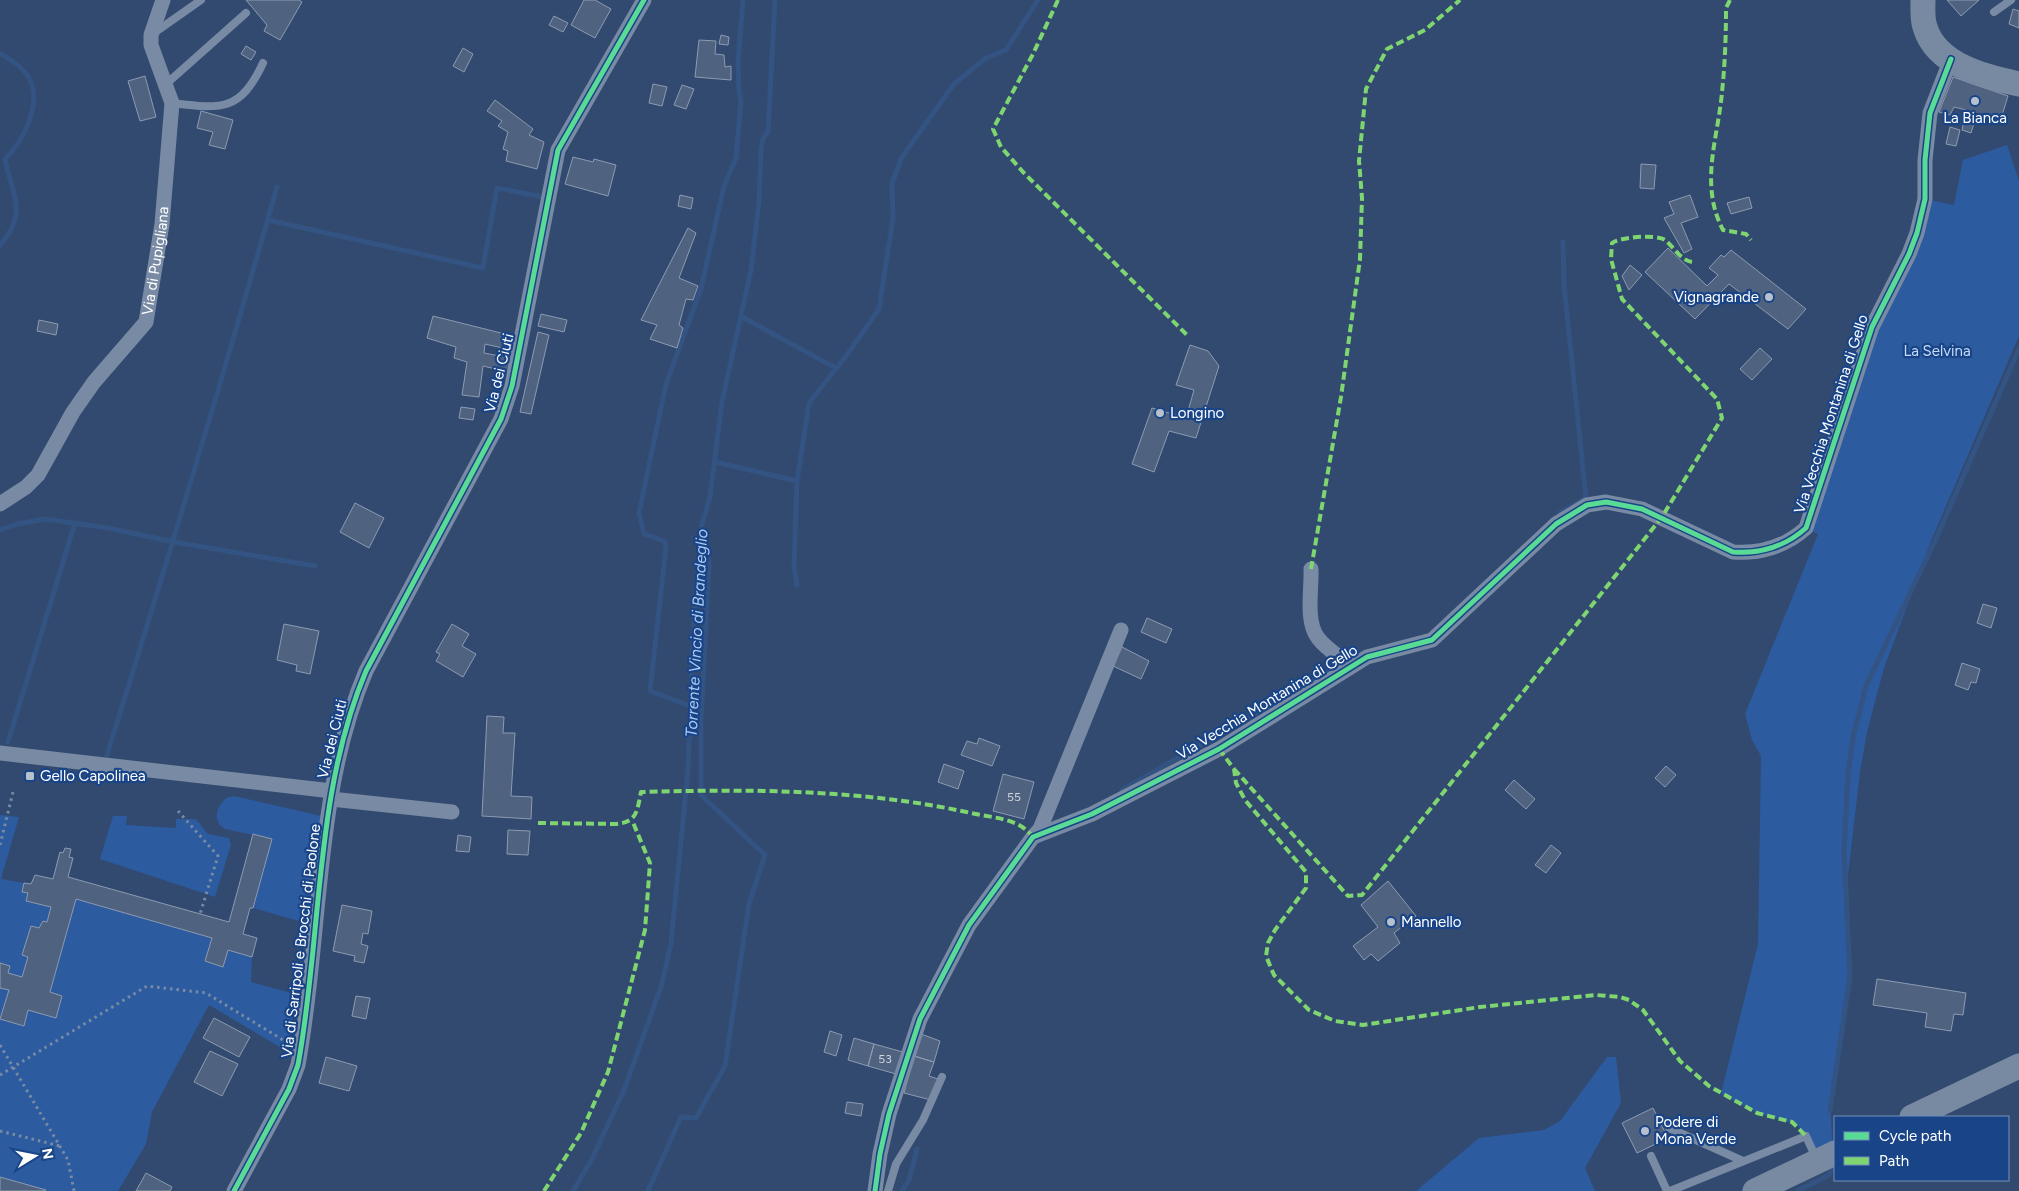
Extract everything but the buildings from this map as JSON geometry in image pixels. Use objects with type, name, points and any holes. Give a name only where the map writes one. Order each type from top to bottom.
[{"type":"main road","points":[[1923,0],[1924,26],[1931,41],[1951,59],[1989,76],[2019,84]]},
{"type":"main road","points":[[1914,1116],[2019,1066]]},
{"type":"main road","points":[[1755,1191],[1826,1157]]},
{"type":"street","name":"Via di Pupigliana","points":[[0,504],[26,487],[38,475],[73,412],[94,382],[146,322],[162,224],[172,103],[156,65],[151,45],[151,35],[163,0]]},
{"type":"street","name":"Via dei Ciuti","points":[[332,795],[352,709],[366,671],[493,436],[508,402],[558,150],[644,0]]},
{"type":"street","name":"Via Vecchia Montanina di Gello","points":[[1033,837],[1092,814],[1219,749],[1351,666],[1372,655],[1423,642],[1440,635],[1556,524],[1587,505],[1606,502],[1642,509],[1733,552],[1768,549],[1788,541],[1806,528],[1872,327],[1912,249],[1917,233],[1924,199],[1925,160],[1930,113],[1951,59]]},
{"type":"street","points":[[1310,569],[1314,632],[1323,643],[1351,666]]},
{"type":"street","points":[[875,1191],[888,1122],[920,1019],[969,925],[1040,829],[1121,630]]},
{"type":"street","points":[[0,753],[452,812]]},
{"type":"street","name":"Via di Sarripoli e Brocchi di Paolone","points":[[234,1191],[295,1076],[301,1051],[332,795]]},
{"type":"lane","points":[[151,35],[201,0]]},
{"type":"lane","points":[[1994,12],[2011,0]]},
{"type":"lane","points":[[165,85],[246,13]]},
{"type":"lane","points":[[172,103],[213,107],[234,102],[252,86],[263,63]]},
{"type":"lane","points":[[888,1191],[896,1164],[923,1120],[942,1077]]},
{"type":"lane","points":[[1670,1128],[1743,1161]]},
{"type":"lane","points":[[1651,1156],[1669,1191],[1806,1136],[1826,1157]]},
{"type":"path","points":[[0,845],[13,792]]},
{"type":"path","points":[[178,811],[218,856],[200,914]]},
{"type":"path","points":[[0,1075],[147,986],[206,992],[301,1051]]},
{"type":"path","points":[[0,1045],[68,1160],[74,1191]]},
{"type":"path","points":[[0,1131],[60,1146]]},
{"type":"green space","name":"La Selvina","points":[[2007,145],[2019,181],[2019,336],[1931,541],[1884,668],[1867,732],[1860,772],[1848,875],[1850,976],[1830,1102],[1833,1154],[1818,1162],[1803,1131],[1796,1124],[1757,1113],[1721,1094],[1758,944],[1761,756],[1752,740],[1745,714],[1818,534],[1806,528],[1925,199],[1954,205],[1963,160]]},
{"type":"green space","points":[[234,796],[321,816],[306,923],[253,908],[272,839],[225,829],[221,826],[217,818],[218,810],[226,798]]},
{"type":"green space","points":[[0,815],[19,817],[1,879],[24,883],[22,891],[28,893],[27,901],[51,907],[47,922],[43,922],[39,928],[31,926],[23,955],[28,957],[22,977],[8,973],[10,966],[0,963]]},
{"type":"green space","points":[[113,816],[127,816],[126,825],[176,828],[176,819],[196,819],[208,834],[229,838],[231,845],[215,897],[100,859]]},
{"type":"green space","points":[[76,899],[212,938],[206,961],[223,967],[228,950],[252,957],[251,982],[295,994],[290,1053],[209,1005],[152,1112],[146,1144],[118,1191],[45,1191],[0,1177],[0,988],[9,990],[1,1019],[23,1026],[28,1010],[56,1017],[62,996],[50,992]]},
{"type":"green space","points":[[1607,1057],[1616,1057],[1621,1103],[1585,1168],[1595,1191],[1416,1191],[1479,1138],[1544,1130],[1560,1121]]},
{"type":"waterway","points":[[690,706],[650,691],[666,547],[664,541],[644,534],[639,513],[666,384],[701,289],[724,186],[736,158],[741,101],[738,62],[743,0]]},
{"type":"waterway","name":"Torrente Vincio di Brandeglio","points":[[573,1191],[592,1159],[624,1090],[662,984],[671,943],[688,770],[694,615],[702,524],[710,497],[722,402],[751,270],[759,201],[761,149],[763,138],[768,132],[775,0]]},
{"type":"waterway","points":[[797,585],[794,567],[797,481],[809,403],[849,352],[879,309],[893,218],[892,183],[902,157],[954,84],[986,58],[1006,50],[1038,0]]},
{"type":"waterway","points":[[0,53],[23,70],[29,78],[33,88],[34,99],[29,122],[18,142],[5,159],[14,194],[16,213],[14,223],[0,245]]},
{"type":"waterway","points":[[107,755],[194,471],[277,187]]},
{"type":"waterway","points":[[268,220],[483,268],[497,188],[543,197]]},
{"type":"waterway","points":[[1560,513],[1586,498],[1564,285],[1563,242]]},
{"type":"waterway","points":[[742,317],[836,368]]},
{"type":"waterway","points":[[1830,1111],[1850,976],[1844,851],[1848,775],[1853,737],[1866,686],[1935,541],[2019,349]]},
{"type":"waterway","points":[[715,462],[797,481]]},
{"type":"waterway","points":[[0,530],[17,524],[46,519],[108,528],[174,542],[315,566]]},
{"type":"waterway","points":[[8,742],[75,523]]},
{"type":"waterway","points":[[648,1191],[681,1117],[696,1118],[725,1066],[749,904],[765,855],[701,795],[701,721],[709,563],[703,532]]},
{"type":"waterway","points":[[1122,790],[1340,664]]},
{"type":"waterway","points":[[902,1191],[909,1180],[917,1149]]},
{"type":"waterway","points":[[1797,1191],[1829,1175],[1832,1167]]},
{"type":"marked path","points":[[1058,0],[1033,54],[993,129],[1001,147],[1023,172],[1189,337]]},
{"type":"marked path","points":[[1311,569],[1341,397],[1360,259],[1362,198],[1359,161],[1366,89],[1387,49],[1425,30],[1460,0]]},
{"type":"marked path","points":[[1730,0],[1726,8],[1723,82],[1712,161],[1712,196],[1723,230],[1746,234],[1751,240]]},
{"type":"marked path","points":[[1234,769],[1348,896],[1362,895],[1662,517],[1722,418],[1717,399],[1622,299],[1611,259],[1612,243],[1622,239],[1638,237],[1660,238],[1665,240],[1684,259],[1692,262]]},
{"type":"marked path","points":[[1219,749],[1234,769],[1236,783],[1245,800],[1306,872],[1306,888],[1275,930],[1268,943],[1266,956],[1274,975],[1309,1010],[1335,1021],[1363,1025],[1480,1007],[1596,995],[1620,997],[1629,1000],[1643,1010],[1680,1061],[1709,1086],[1757,1113],[1792,1122],[1806,1136]]},
{"type":"marked path","points":[[538,823],[623,823],[633,818],[641,792],[807,792],[889,799],[930,805],[1013,822],[1021,826],[1033,837]]},
{"type":"marked path","points":[[544,1191],[581,1133],[608,1072],[645,930],[650,863],[632,820]]},
{"type":"cycle path","points":[[234,1191],[289,1089],[298,1065],[306,1016],[328,815],[337,766],[349,718],[366,671],[501,419],[512,386],[558,150],[644,0]]},
{"type":"cycle path","points":[[875,1191],[880,1154],[889,1114],[920,1019],[969,925],[1033,837],[1092,814],[1219,749],[1367,657],[1432,640],[1556,524],[1587,505],[1606,502],[1642,509],[1733,552],[1753,552],[1772,548],[1790,540],[1806,528],[1872,327],[1909,254],[1917,233],[1925,199],[1925,160],[1930,113],[1951,59]]},
{"type":"place","name":"La Bianca","points":[[1975,101]]},
{"type":"place","name":"Vignagrande","points":[[1769,297]]},
{"type":"place","name":"Longino","points":[[1160,413]]},
{"type":"place","name":"Gello Capolinea","points":[[30,776]]},
{"type":"place","name":"Mannello","points":[[1391,922]]},
{"type":"place","name":"Podere di Mona Verde","points":[[1645,1131]]}]
